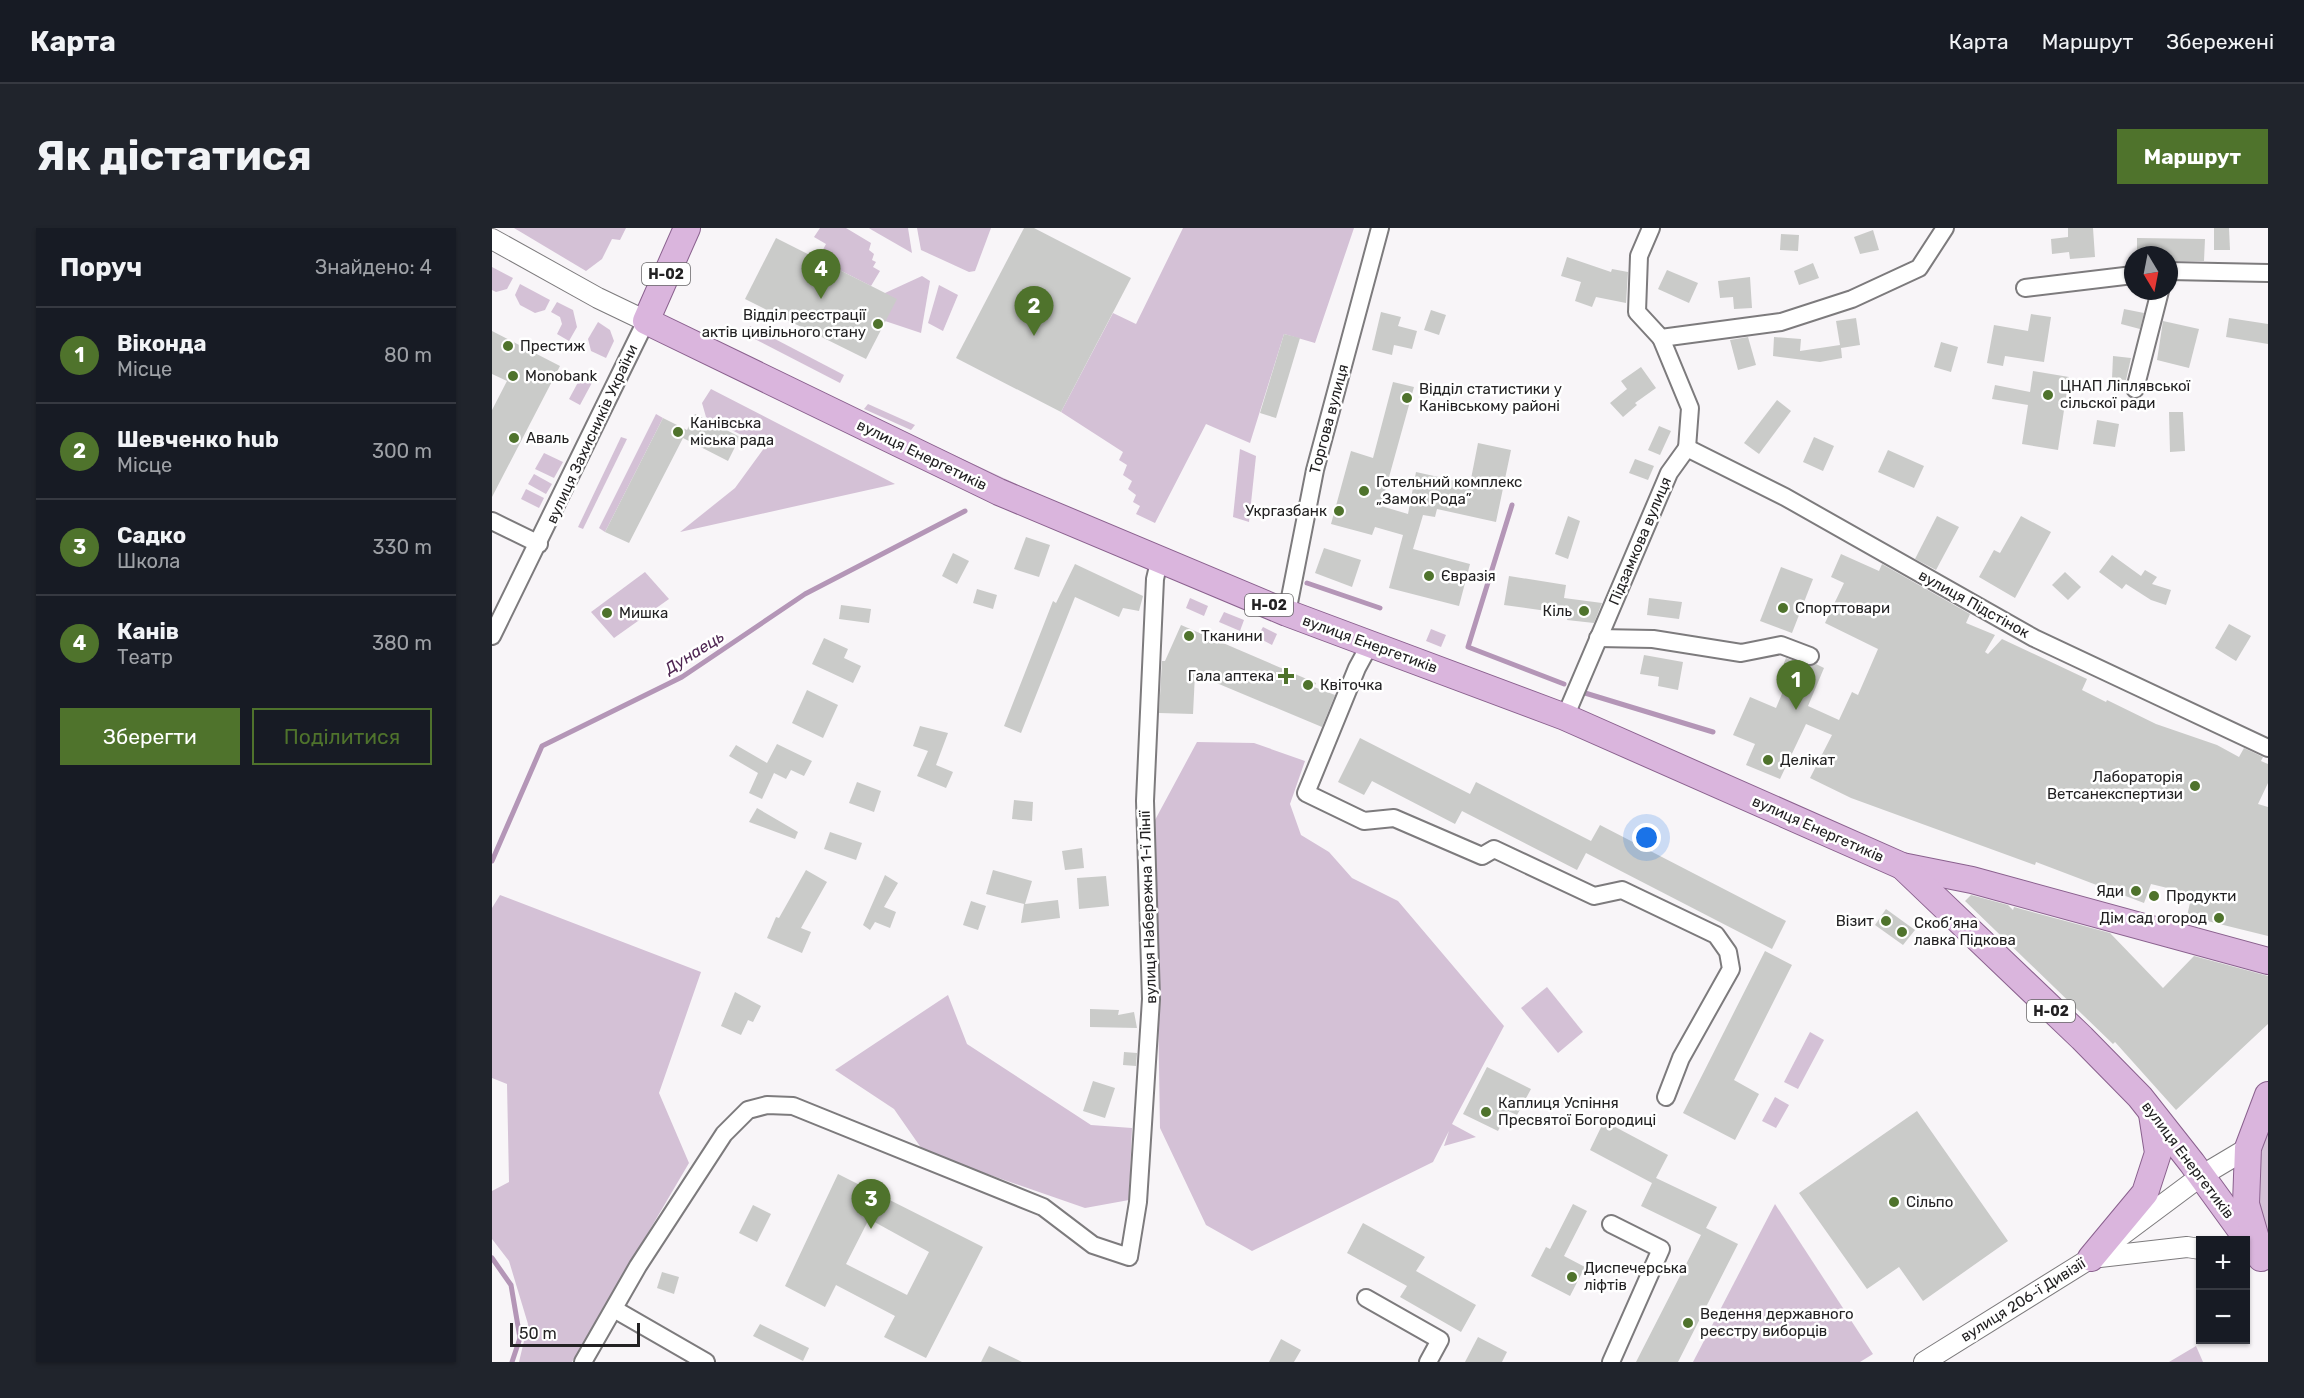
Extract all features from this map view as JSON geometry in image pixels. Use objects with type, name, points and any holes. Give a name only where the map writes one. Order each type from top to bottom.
[{"type":"main road","name":"вулиця Захисників України","points":[[646,321],[687,228]]},
{"type":"main road","name":"вулиця Енергетиків","points":[[646,321],[999,492],[1287,613],[1565,717],[1902,866],[1972,880],[2268,961]]},
{"type":"main road","name":"вулиця Енергетиків","points":[[1902,866],[2082,1038],[2152,1114],[2201,1176],[2258,1261]]},
{"type":"main road","name":"Н-02","points":[[2258,1261],[2246,1204],[2248,1148],[2268,1095]]},
{"type":"main road","points":[[2091,1258],[2145,1193],[2158,1153],[2152,1114]]},
{"type":"street","name":"Торгова вулиця","points":[[1287,613],[1315,470],[1380,228]]},
{"type":"street","points":[[1651,228],[1639,256],[1637,312],[1661,338],[1690,408],[1687,448]]},
{"type":"street","points":[[1661,338],[1781,322],[1852,299],[1919,268],[1945,228]]},
{"type":"street","points":[[492,239],[598,298],[646,321]]},
{"type":"street","points":[[2178,271],[2268,273]]},
{"type":"street","points":[[2025,288],[2124,276]]},
{"type":"street","points":[[2135,389],[2158,300]]},
{"type":"street","name":"вулиця Захисників України","points":[[492,636],[539,544],[646,321]]},
{"type":"street","name":"Підзамкова вулиця","points":[[1565,717],[1669,473],[1687,448]]},
{"type":"street","name":"вулиця Підстінок","points":[[1687,448],[1785,497],[2034,638],[2268,748]]},
{"type":"street","points":[[492,521],[539,544]]},
{"type":"street","name":"вулиця Набережна 1-ї Лінії","points":[[614,1309],[638,1266],[724,1134],[748,1110],[767,1105],[793,1106],[1043,1208],[1093,1245],[1129,1257],[1138,1202],[1151,999],[1145,801],[1155,579],[1160,558]]},
{"type":"street","points":[[1598,638],[1653,639],[1741,653],[1781,645],[1810,656]]},
{"type":"street","points":[[1370,644],[1356,668],[1306,793],[1364,821],[1394,818],[1482,856],[1494,849],[1594,896],[1622,890],[1716,935],[1728,952],[1731,969],[1682,1058],[1666,1097]]},
{"type":"street","name":"вулиця 206-ї Дивізії","points":[[1924,1362],[2091,1258],[2201,1176],[2248,1148]]},
{"type":"street","points":[[1611,1224],[1661,1249],[1611,1362]]},
{"type":"street","name":"вулиця 206-ї Дивізії","points":[[2091,1258],[2187,1247],[2196,1248]]},
{"type":"street","points":[[1366,1298],[1440,1340],[1428,1362]]},
{"type":"street","points":[[583,1362],[614,1309],[706,1362]]},
{"type":"shaded area","points":[[514,228],[626,228],[620,240],[612,239],[602,259],[586,271]]},
{"type":"shaded area","points":[[820,228],[846,228],[871,243],[869,250],[874,254],[872,260],[876,262],[873,267],[880,271],[871,286],[818,259],[826,244],[814,237]]},
{"type":"shaded area","points":[[869,228],[908,228],[912,253],[872,230]]},
{"type":"shaded area","points":[[917,228],[991,228],[975,271],[969,272],[921,250]]},
{"type":"shaded area","points":[[1183,228],[1354,228],[1315,343],[1284,334],[1250,443],[1206,424],[1155,523],[1136,514],[1140,506],[1133,502],[1136,495],[1128,489],[1132,481],[1123,475],[1127,465],[1119,460],[1123,452],[1061,412],[1113,313],[1136,324]]},
{"type":"shaded area","points":[[492,267],[513,278],[507,289],[496,292],[492,290]]},
{"type":"shaded area","points":[[922,276],[930,281],[921,333],[885,321],[885,293]]},
{"type":"shaded area","points":[[520,284],[550,300],[545,310],[535,313],[520,305],[515,295]]},
{"type":"shaded area","points":[[939,285],[958,295],[943,331],[928,323]]},
{"type":"shaded area","points":[[557,302],[573,310],[577,327],[569,341],[557,334],[562,324],[560,317],[551,312]]},
{"type":"shaded area","points":[[598,322],[610,330],[614,341],[606,358],[591,351],[588,339]]},
{"type":"shaded area","points":[[750,326],[844,375],[840,383],[745,334]]},
{"type":"shaded area","points":[[583,373],[594,379],[580,405],[569,399]]},
{"type":"shaded area","points":[[711,389],[895,484],[680,532],[735,488],[765,447],[706,417],[702,403]]},
{"type":"shaded area","points":[[868,404],[915,425],[911,430],[864,409]]},
{"type":"shaded area","points":[[656,414],[663,418],[605,532],[599,528]]},
{"type":"shaded area","points":[[621,437],[627,439],[583,529],[578,527]]},
{"type":"shaded area","points":[[939,448],[1068,508],[936,452]]},
{"type":"shaded area","points":[[1240,449],[1256,456],[1249,522],[1233,517]]},
{"type":"shaded area","points":[[544,453],[563,462],[554,478],[535,469]]},
{"type":"shaded area","points":[[534,474],[552,484],[546,494],[528,484]]},
{"type":"shaded area","points":[[526,489],[544,498],[539,508],[521,499]]},
{"type":"shaded area","points":[[645,572],[669,599],[614,638],[591,612]]},
{"type":"shaded area","points":[[1190,598],[1208,606],[1204,616],[1186,608]]},
{"type":"shaded area","points":[[1224,612],[1244,620],[1240,631],[1219,622]]},
{"type":"shaded area","points":[[1263,627],[1277,634],[1272,645],[1257,637]]},
{"type":"shaded area","points":[[1431,629],[1446,635],[1441,647],[1426,641]]},
{"type":"shaded area","points":[[1197,742],[1254,743],[1305,761],[1290,804],[1301,835],[1329,852],[1352,878],[1398,901],[1504,1026],[1452,1124],[1476,1137],[1444,1146],[1449,1131],[1433,1162],[1252,1251],[1206,1225],[1160,1128],[1155,820]]},
{"type":"shaded area","points":[[500,895],[701,972],[659,1093],[689,1163],[572,1362],[519,1362],[528,1324],[509,1261],[492,1239],[492,1191],[509,1182],[507,1084],[492,1078],[492,908]]},
{"type":"shaded area","points":[[1547,987],[1583,1032],[1558,1053],[1521,1008]]},
{"type":"shaded area","points":[[948,995],[967,1044],[1091,1125],[1132,1128],[1129,1200],[1085,1208],[924,1152],[894,1109],[835,1070]]},
{"type":"shaded area","points":[[1810,1032],[1824,1040],[1798,1089],[1784,1082]]},
{"type":"shaded area","points":[[1775,1097],[1789,1105],[1776,1128],[1762,1121]]},
{"type":"shaded area","points":[[2268,1129],[2268,1243],[2259,1216],[2257,1186],[2258,1171]]},
{"type":"shaded area","points":[[1775,1204],[1873,1354],[1860,1362],[1693,1362]]},
{"type":"shaded area","points":[[2196,1346],[2203,1362],[2169,1362]]},
{"type":"building","points":[[1024,228],[1034,228],[1131,278],[1061,412],[956,358]]},
{"type":"building","points":[[2068,228],[2093,228],[2095,257],[2070,259],[2069,252],[2052,254],[2051,239],[2068,237]]},
{"type":"building","points":[[2214,228],[2229,228],[2230,250],[2214,250]]},
{"type":"building","points":[[1873,230],[1879,250],[1860,254],[1854,237]]},
{"type":"building","points":[[1781,234],[1799,235],[1798,251],[1780,250]]},
{"type":"building","points":[[776,238],[897,299],[866,359],[745,299]]},
{"type":"building","points":[[2137,238],[2205,239],[2204,261],[2178,261],[2178,246],[2137,246]]},
{"type":"building","points":[[1567,257],[1611,272],[1612,269],[1628,272],[1626,303],[1596,297],[1592,307],[1575,301],[1581,282],[1561,276]]},
{"type":"building","points":[[1813,263],[1819,278],[1799,285],[1794,271]]},
{"type":"building","points":[[1667,270],[1698,283],[1689,303],[1658,289]]},
{"type":"building","points":[[1750,277],[1752,308],[1734,309],[1733,297],[1720,298],[1718,281]]},
{"type":"building","points":[[2124,309],[2144,313],[2140,329],[2121,324]]},
{"type":"building","points":[[1431,310],[1446,315],[1439,335],[1424,330]]},
{"type":"building","points":[[1381,312],[1401,317],[1398,326],[1417,331],[1412,349],[1394,345],[1392,355],[1372,350]]},
{"type":"building","points":[[2031,314],[2051,317],[2044,362],[2005,356],[2003,366],[1987,363],[1994,325],[2028,331]]},
{"type":"building","points":[[1856,318],[1860,345],[1841,348],[1842,358],[1820,362],[1773,356],[1774,337],[1801,339],[1800,351],[1840,345],[1836,321]]},
{"type":"building","points":[[2229,318],[2268,324],[2268,344],[2226,337]]},
{"type":"building","points":[[2163,321],[2199,329],[2189,368],[2157,360]]},
{"type":"building","points":[[492,331],[560,366],[492,497],[492,410],[507,381],[492,374]]},
{"type":"building","points":[[1284,334],[1300,338],[1276,418],[1260,413]]},
{"type":"building","points":[[1748,337],[1756,365],[1738,370],[1730,340]]},
{"type":"building","points":[[1941,342],[1958,347],[1951,372],[1934,367]]},
{"type":"building","points":[[2113,356],[2131,358],[2126,380],[2112,379]]},
{"type":"building","points":[[1641,367],[1656,388],[1635,403],[1637,405],[1623,417],[1610,403],[1627,389],[1621,381]]},
{"type":"building","name":"ЦНАП Ліплявської сільскої ради","points":[[2033,371],[2069,377],[2058,450],[2022,444],[2028,405],[1992,399],[1995,385],[2030,392]]},
{"type":"building","points":[[1393,382],[1414,387],[1381,506],[1408,514],[1416,472],[1470,484],[1478,443],[1511,450],[1496,522],[1437,509],[1435,517],[1423,515],[1413,549],[1470,564],[1459,606],[1389,588],[1403,535],[1375,527],[1372,535],[1331,524],[1351,451],[1373,458]]},
{"type":"building","points":[[1777,400],[1791,411],[1759,454],[1744,443]]},
{"type":"building","points":[[2169,412],[2183,412],[2185,451],[2170,452]]},
{"type":"building","points":[[695,414],[740,437],[728,461],[683,438],[629,543],[605,532],[663,418],[687,430]]},
{"type":"building","points":[[2097,420],[2119,424],[2115,447],[2093,444]]},
{"type":"building","points":[[1659,426],[1671,431],[1660,455],[1648,450]]},
{"type":"building","points":[[1814,437],[1834,446],[1823,471],[1803,462]]},
{"type":"building","points":[[1888,450],[1924,466],[1914,488],[1878,472]]},
{"type":"building","points":[[1635,459],[1654,466],[1648,480],[1629,473]]},
{"type":"building","points":[[1568,516],[1580,521],[1568,559],[1555,554]]},
{"type":"building","points":[[1937,516],[1959,527],[1936,570],[1915,559]]},
{"type":"building","points":[[2021,516],[2051,532],[2015,598],[1979,577],[1994,550],[2000,553]]},
{"type":"building","points":[[1026,537],[1050,545],[1039,577],[1014,569]]},
{"type":"building","points":[[1324,548],[1361,560],[1352,587],[1315,573]]},
{"type":"building","points":[[953,553],[969,561],[957,584],[942,576]]},
{"type":"building","points":[[1841,554],[1879,571],[1882,564],[1970,614],[1966,623],[1995,635],[1985,652],[1988,654],[2002,639],[2087,679],[2082,690],[2106,702],[2107,700],[2156,724],[2217,745],[2239,757],[2244,748],[2263,757],[2261,761],[2268,764],[2268,783],[2258,804],[2268,807],[2268,936],[2187,916],[2192,894],[2151,884],[2144,903],[2036,862],[2035,865],[1851,798],[1810,778],[1832,735],[1806,724],[1780,779],[1746,765],[1755,744],[1733,735],[1750,697],[1776,708],[1787,682],[1778,678],[1786,658],[1806,666],[1816,664],[1824,668],[1808,706],[1839,720],[1852,692],[1858,695],[1878,649],[1825,623],[1844,583],[1831,577]]},
{"type":"building","points":[[2112,555],[2141,576],[2145,570],[2157,577],[2152,584],[2171,590],[2166,605],[2151,600],[2126,584],[2122,589],[2099,572]]},
{"type":"building","points":[[1075,564],[1143,596],[1139,611],[1123,608],[1119,617],[1075,597],[1021,733],[1004,726],[1053,601],[1056,603]]},
{"type":"building","name":"Спорттовари","points":[[1781,567],[1813,579],[1792,633],[1760,621]]},
{"type":"building","points":[[2065,572],[2081,587],[2068,600],[2052,585]]},
{"type":"building","points":[[1509,576],[1566,585],[1564,598],[1602,603],[1594,623],[1567,620],[1568,614],[1504,605]]},
{"type":"building","points":[[977,589],[997,595],[993,609],[973,603]]},
{"type":"building","points":[[1649,598],[1682,602],[1679,619],[1647,615]]},
{"type":"building","points":[[841,605],[871,609],[869,623],[839,619]]},
{"type":"building","points":[[2229,624],[2251,636],[2236,661],[2215,648]]},
{"type":"building","points":[[1181,625],[1316,683],[1314,687],[1335,695],[1322,727],[1195,674],[1193,714],[1159,713],[1162,661],[1165,661]]},
{"type":"building","points":[[824,638],[848,649],[844,658],[861,666],[853,683],[812,664]]},
{"type":"building","points":[[1644,655],[1683,662],[1678,690],[1658,686],[1659,677],[1640,674]]},
{"type":"building","points":[[807,690],[838,705],[823,738],[792,723]]},
{"type":"building","points":[[920,726],[948,733],[936,765],[953,772],[946,788],[917,776],[928,751],[913,746]]},
{"type":"building","points":[[1360,738],[1470,794],[1476,782],[1591,841],[1600,825],[1786,921],[1772,949],[1586,853],[1577,870],[1462,811],[1455,824],[1372,781],[1364,795],[1338,782]]},
{"type":"building","points":[[777,744],[812,761],[804,776],[791,770],[786,779],[774,773],[762,799],[749,793],[758,773],[729,756],[736,745],[767,763]]},
{"type":"building","points":[[857,782],[881,791],[874,812],[849,803]]},
{"type":"building","points":[[1014,800],[1033,802],[1032,821],[1012,819]]},
{"type":"building","points":[[757,808],[798,832],[795,839],[749,822]]},
{"type":"building","points":[[830,832],[862,843],[856,860],[824,849]]},
{"type":"building","points":[[1082,848],[1084,868],[1065,870],[1062,851]]},
{"type":"building","points":[[806,870],[827,882],[801,928],[811,932],[802,953],[767,938],[776,917],[779,918]]},
{"type":"building","points":[[993,870],[1032,881],[1025,904],[1058,900],[1060,918],[1021,923],[1024,904],[986,894]]},
{"type":"building","points":[[885,875],[898,883],[884,907],[896,912],[890,928],[875,922],[870,930],[863,925]]},
{"type":"building","points":[[1106,876],[1109,906],[1079,909],[1077,878]]},
{"type":"building","points":[[1971,895],[2008,905],[2013,910],[2014,907],[2110,933],[2163,988],[2194,956],[2268,976],[2268,1024],[2176,1110],[2115,1042],[2113,1044],[1965,901]]},
{"type":"building","points":[[971,901],[986,906],[978,930],[963,925]]},
{"type":"building","points":[[1886,909],[1915,930],[1903,945],[1875,925]]},
{"type":"building","points":[[1765,951],[1792,965],[1734,1080],[1759,1094],[1735,1140],[1683,1113]]},
{"type":"building","points":[[735,992],[761,1006],[753,1022],[748,1020],[741,1035],[721,1026]]},
{"type":"building","points":[[1090,1009],[1119,1010],[1118,1015],[1134,1012],[1137,1028],[1090,1027]]},
{"type":"building","points":[[1124,1052],[1137,1053],[1136,1066],[1123,1065]]},
{"type":"building","points":[[1487,1067],[1531,1089],[1517,1115],[1508,1111],[1498,1131],[1463,1114]]},
{"type":"building","points":[[1093,1081],[1115,1088],[1105,1118],[1083,1111]]},
{"type":"building","name":"Сільпо","points":[[1917,1111],[2008,1241],[1923,1301],[1899,1267],[1867,1289],[1799,1193]]},
{"type":"building","points":[[1604,1121],[1668,1155],[1656,1178],[1717,1207],[1706,1228],[1738,1244],[1678,1362],[1636,1362],[1701,1235],[1641,1206],[1652,1183],[1590,1150]]},
{"type":"building","points":[[838,1174],[983,1247],[926,1358],[884,1337],[895,1316],[836,1285],[825,1307],[785,1286]],"holes":[[[869,1219],[929,1252],[907,1295],[846,1264]]]},
{"type":"building","points":[[1573,1204],[1587,1211],[1564,1256],[1585,1267],[1570,1296],[1531,1276],[1546,1247],[1550,1249]]},
{"type":"building","points":[[753,1205],[771,1214],[757,1242],[739,1233]]},
{"type":"building","points":[[1363,1223],[1425,1257],[1416,1271],[1476,1305],[1461,1332],[1400,1297],[1407,1286],[1347,1253]]},
{"type":"building","points":[[662,1272],[679,1277],[674,1294],[657,1288]]},
{"type":"building","points":[[760,1324],[809,1348],[803,1361],[753,1336]]},
{"type":"building","points":[[1478,1337],[1507,1352],[1502,1362],[1465,1362]]},
{"type":"building","points":[[1281,1339],[1301,1350],[1294,1362],[1269,1362]]},
{"type":"building","points":[[989,1346],[1022,1362],[981,1362]]},
{"type":"waterway","points":[[1512,505],[1468,647],[1564,684]]},
{"type":"waterway","name":"Дунаець","points":[[492,861],[542,746],[682,677],[805,594],[965,511]]},
{"type":"waterway","points":[[1307,583],[1380,608]]},
{"type":"waterway","points":[[1585,693],[1713,732]]},
{"type":"waterway","name":"Дунаець","points":[[492,1258],[511,1285],[520,1338],[512,1362]]},
{"type":"place","name":"Канів","points":[[821,299]]},
{"type":"place","name":"Відділ реєстрації актів цивільного стану","points":[[878,324]]},
{"type":"place","name":"Шевченко hub","points":[[1034,336]]},
{"type":"place","name":"Престиж","points":[[508,346]]},
{"type":"place","name":"Monobank","points":[[513,376]]},
{"type":"place","name":"ЦНАП Ліплявської сільскої ради","points":[[2048,395]]},
{"type":"place","name":"Відділ статистики у Канівському районі","points":[[1407,398]]},
{"type":"place","name":"Канівська міська рада","points":[[678,432]]},
{"type":"place","name":"Аваль","points":[[514,438]]},
{"type":"place","name":"Готельний комплекс „Замок Рода”","points":[[1364,491]]},
{"type":"place","name":"Укргазбанк","points":[[1339,511]]},
{"type":"place","name":"Євразія","points":[[1429,576]]},
{"type":"place","name":"Спорттовари","points":[[1783,608]]},
{"type":"place","name":"Кіль","points":[[1584,611]]},
{"type":"place","name":"Мишка","points":[[607,613]]},
{"type":"place","name":"Тканини","points":[[1189,636]]},
{"type":"place","name":"Гала аптека","points":[[1286,676]]},
{"type":"place","name":"Квіточка","points":[[1308,685]]},
{"type":"place","name":"Віконда","points":[[1796,710]]},
{"type":"place","name":"Делікат","points":[[1768,760]]},
{"type":"place","name":"Лабораторія Ветсанекспертизи","points":[[2195,786]]},
{"type":"place","name":"Яди","points":[[2136,891]]},
{"type":"place","name":"Продукти","points":[[2154,896]]},
{"type":"place","name":"Дім сад огород","points":[[2219,918]]},
{"type":"place","name":"Візит","points":[[1886,921]]},
{"type":"place","name":"Скоб’яна лавка Підкова","points":[[1902,932]]},
{"type":"place","name":"Каплиця Успіння Пресвятої Богородиці","points":[[1486,1112]]},
{"type":"place","name":"Сільпо","points":[[1894,1202]]},
{"type":"place","name":"Садко","points":[[871,1229]]},
{"type":"place","name":"Диспечерська ліфтів","points":[[1572,1277]]},
{"type":"place","name":"Ведення державного реєстру виборців","points":[[1688,1323]]}]
